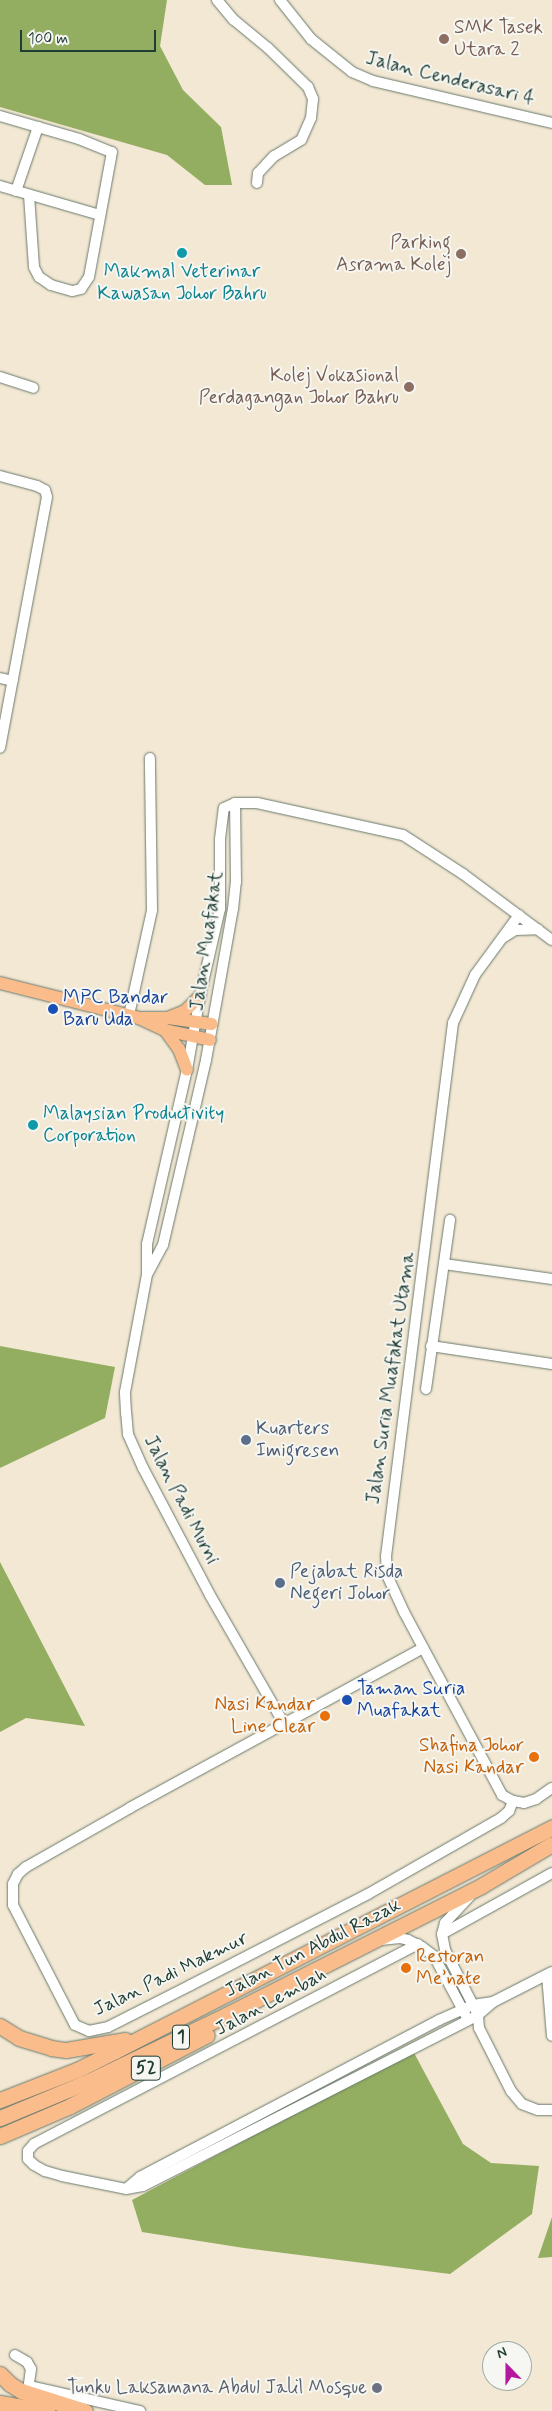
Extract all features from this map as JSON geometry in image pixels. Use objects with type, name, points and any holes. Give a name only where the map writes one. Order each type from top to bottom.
[{"type":"highway","name":"Jalan Tun Abdul Razak","points":[[159,2028],[552,1827]]},
{"type":"highway","name":"Jalan Tun Abdul Razak","points":[[0,2118],[89,2081],[272,1991],[481,1886],[552,1844]]},
{"type":"highway","name":"52","points":[[4,2136],[149,2067],[232,2021],[272,1991]]},
{"type":"highway","name":"1","points":[[0,2026],[19,2038],[51,2048],[66,2050],[117,2042],[159,2028]]},
{"type":"highway","name":"52","points":[[0,2100],[77,2070],[159,2028]]},
{"type":"highway","points":[[0,2374],[10,2384],[29,2389],[85,2411]]},
{"type":"highway","points":[[0,2403],[47,2411]]},
{"type":"main road","points":[[0,983],[167,1024],[193,1037],[210,1040]]},
{"type":"main road","points":[[167,1024],[185,1011],[200,996]]},
{"type":"main road","points":[[167,1024],[196,1021],[212,1024]]},
{"type":"main road","points":[[167,1024],[187,1070]]},
{"type":"street","points":[[217,0],[234,20],[268,48],[308,87],[313,99],[311,118],[301,140],[274,156],[258,173],[257,183]]},
{"type":"street","name":"Jalan Cenderasari 4","points":[[280,0],[311,39],[352,72],[373,81],[552,123]]},
{"type":"street","points":[[0,116],[80,139],[112,152],[89,277],[80,289],[72,291],[51,286],[39,277],[34,267],[29,195]]},
{"type":"street","points":[[16,192],[38,127]]},
{"type":"street","points":[[0,186],[100,216]]},
{"type":"street","points":[[0,377],[33,388]]},
{"type":"street","points":[[0,476],[45,490],[47,497],[0,748]]},
{"type":"street","points":[[0,678],[13,680]]},
{"type":"street","points":[[134,1017],[152,910],[150,758]]},
{"type":"street","points":[[235,802],[257,804],[403,835],[463,874],[552,940]]},
{"type":"street","name":"Jalan Muafakat","points":[[193,1037],[200,996],[220,909],[223,813],[224,808],[235,802],[235,891],[210,1040]]},
{"type":"street","name":"Jalan Suria Muafakat Utama","points":[[513,1801],[502,1795],[404,1612],[387,1575],[387,1540],[453,1024],[475,975],[519,915]]},
{"type":"street","points":[[501,938],[515,930],[538,929]]},
{"type":"street","name":"Jalan Padi Murni","points":[[193,1037],[147,1244],[147,1274],[125,1392],[128,1434],[143,1468],[185,1548],[283,1722]]},
{"type":"street","name":"Jalan Padi Murni","points":[[147,1274],[163,1245],[210,1040]]},
{"type":"street","points":[[426,1389],[450,1220]]},
{"type":"street","points":[[444,1264],[552,1279]]},
{"type":"street","points":[[431,1346],[552,1364]]},
{"type":"street","name":"Jalan Padi Makmur","points":[[423,1648],[283,1722],[26,1867],[18,1874],[12,1884],[13,1905],[75,2025],[89,2031],[108,2027],[192,1985],[368,1894],[493,1822],[509,1810],[513,1801]]},
{"type":"street","points":[[513,1801],[524,1803],[536,1799],[552,1788]]},
{"type":"street","points":[[442,1934],[552,1873]]},
{"type":"street","points":[[473,2018],[473,2005],[445,1950],[442,1934],[445,1923],[481,1886]]},
{"type":"street","points":[[368,1943],[400,1938],[418,1944],[434,1956],[463,2010],[473,2018],[479,2028],[511,2090],[522,2104],[538,2110],[552,2110]]},
{"type":"street","name":"Jalan Lembah","points":[[418,1944],[34,2144],[28,2151],[31,2163],[45,2171],[126,2189],[140,2178],[212,2145],[333,2082],[463,2010],[473,2005],[493,2002]]},
{"type":"street","points":[[549,1973],[552,2036]]},
{"type":"street","name":"Jalan Lembah","points":[[333,2082],[473,2018],[493,2002],[549,1973]]},
{"type":"street","points":[[15,2355],[26,2362],[31,2369],[29,2389],[140,2411]]},
{"type":"green space","points":[[0,0],[167,0],[160,46],[183,90],[221,127],[232,185],[205,185],[167,155],[0,107]]},
{"type":"green space","points":[[0,1346],[115,1367],[105,1418],[0,1468]]},
{"type":"green space","points":[[0,1562],[85,1726],[26,1718],[0,1732]]},
{"type":"green space","points":[[413,2051],[463,2144],[491,2163],[539,2166],[532,2214],[450,2274],[244,2248],[142,2232],[132,2200]]},
{"type":"green space","points":[[552,2217],[552,2257],[538,2258]]},
{"type":"place","name":"SMK Tasek Utara 2","points":[[444,39]]},
{"type":"place","name":"Makmal Veterinar Kawasan Johor Bahru","points":[[182,253]]},
{"type":"place","name":"Parking Asrama Kolej","points":[[461,254]]},
{"type":"place","name":"Kolej Vokasional Perdagangan Johor Bahru","points":[[409,387]]},
{"type":"place","name":"MPC Bandar Baru Uda","points":[[53,1009]]},
{"type":"place","name":"Malaysian Productivity Corporation","points":[[33,1125]]},
{"type":"place","name":"Kuarters Imigresen","points":[[246,1440]]},
{"type":"place","name":"Pejabat Risda Negeri Johor","points":[[280,1583]]},
{"type":"place","name":"Taman Suria Muafakat","points":[[347,1700]]},
{"type":"place","name":"Nasi Kandar Line Clear","points":[[325,1716]]},
{"type":"place","name":"Shafina Johor Nasi Kandar","points":[[534,1757]]},
{"type":"place","name":"Restoran Me’nate","points":[[406,1968]]},
{"type":"place","name":"Tunku Laksamana Abdul Jalil Mosque","points":[[377,2388]]}]
